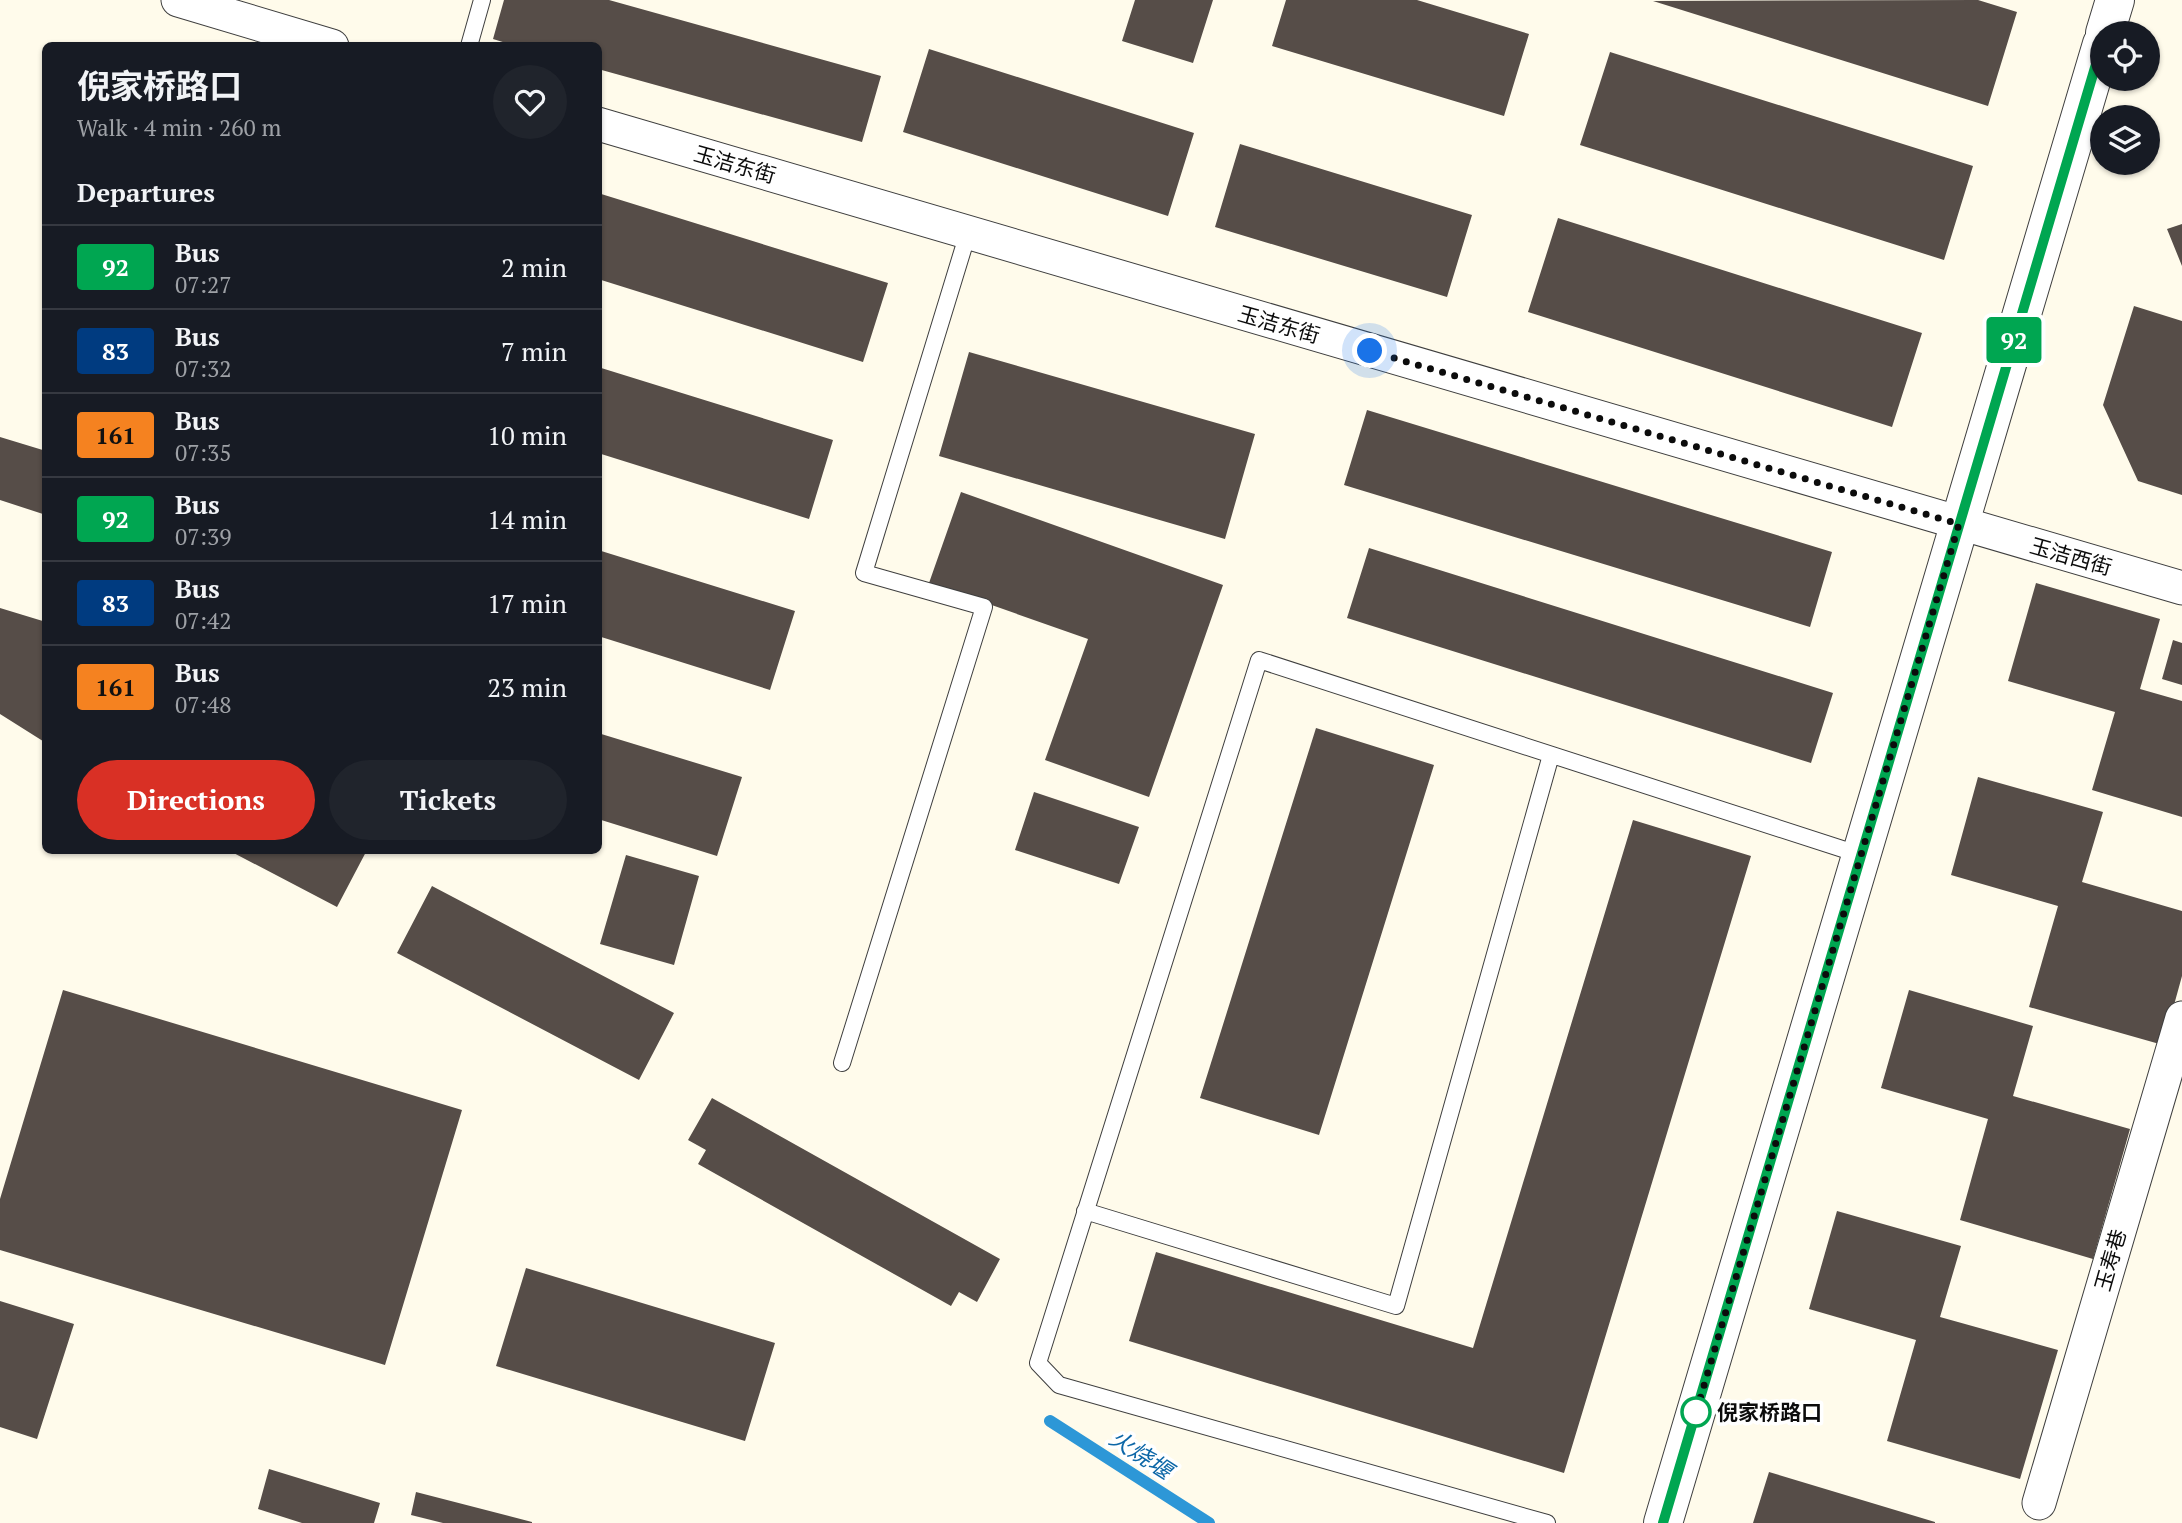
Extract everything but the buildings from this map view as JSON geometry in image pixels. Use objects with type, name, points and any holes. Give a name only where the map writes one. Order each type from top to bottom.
[{"type":"street","points":[[178,0],[319,42]]},
{"type":"street","points":[[2109,21],[2115,0]]},
{"type":"street","points":[[1663,1523],[2090,84]]},
{"type":"street","name":"玉洁东街","points":[[602,125],[1959,524]]},
{"type":"street","name":"玉洁西街","points":[[1959,524],[2182,588]]},
{"type":"street","name":"玉寿巷","points":[[2039,1503],[2182,1018]]},
{"type":"lane","points":[[469,42],[482,0]]},
{"type":"lane","points":[[842,1063],[984,607],[864,573],[968,233]]},
{"type":"lane","points":[[1547,1523],[1059,1385],[1038,1363],[1259,660],[1861,855]]},
{"type":"lane","points":[[1085,1211],[1396,1306],[1552,755]]},
{"type":"waterway","name":"火烧堰","points":[[1050,1421],[1209,1523]]},
{"type":"bus line","name":"92","points":[[1663,1523],[2090,84]]},
{"type":"place","name":"倪家桥路口","points":[[1696,1412]]},
{"type":"route","points":[[1370,351],[1959,524],[1695,1416],[1696,1412]]}]
